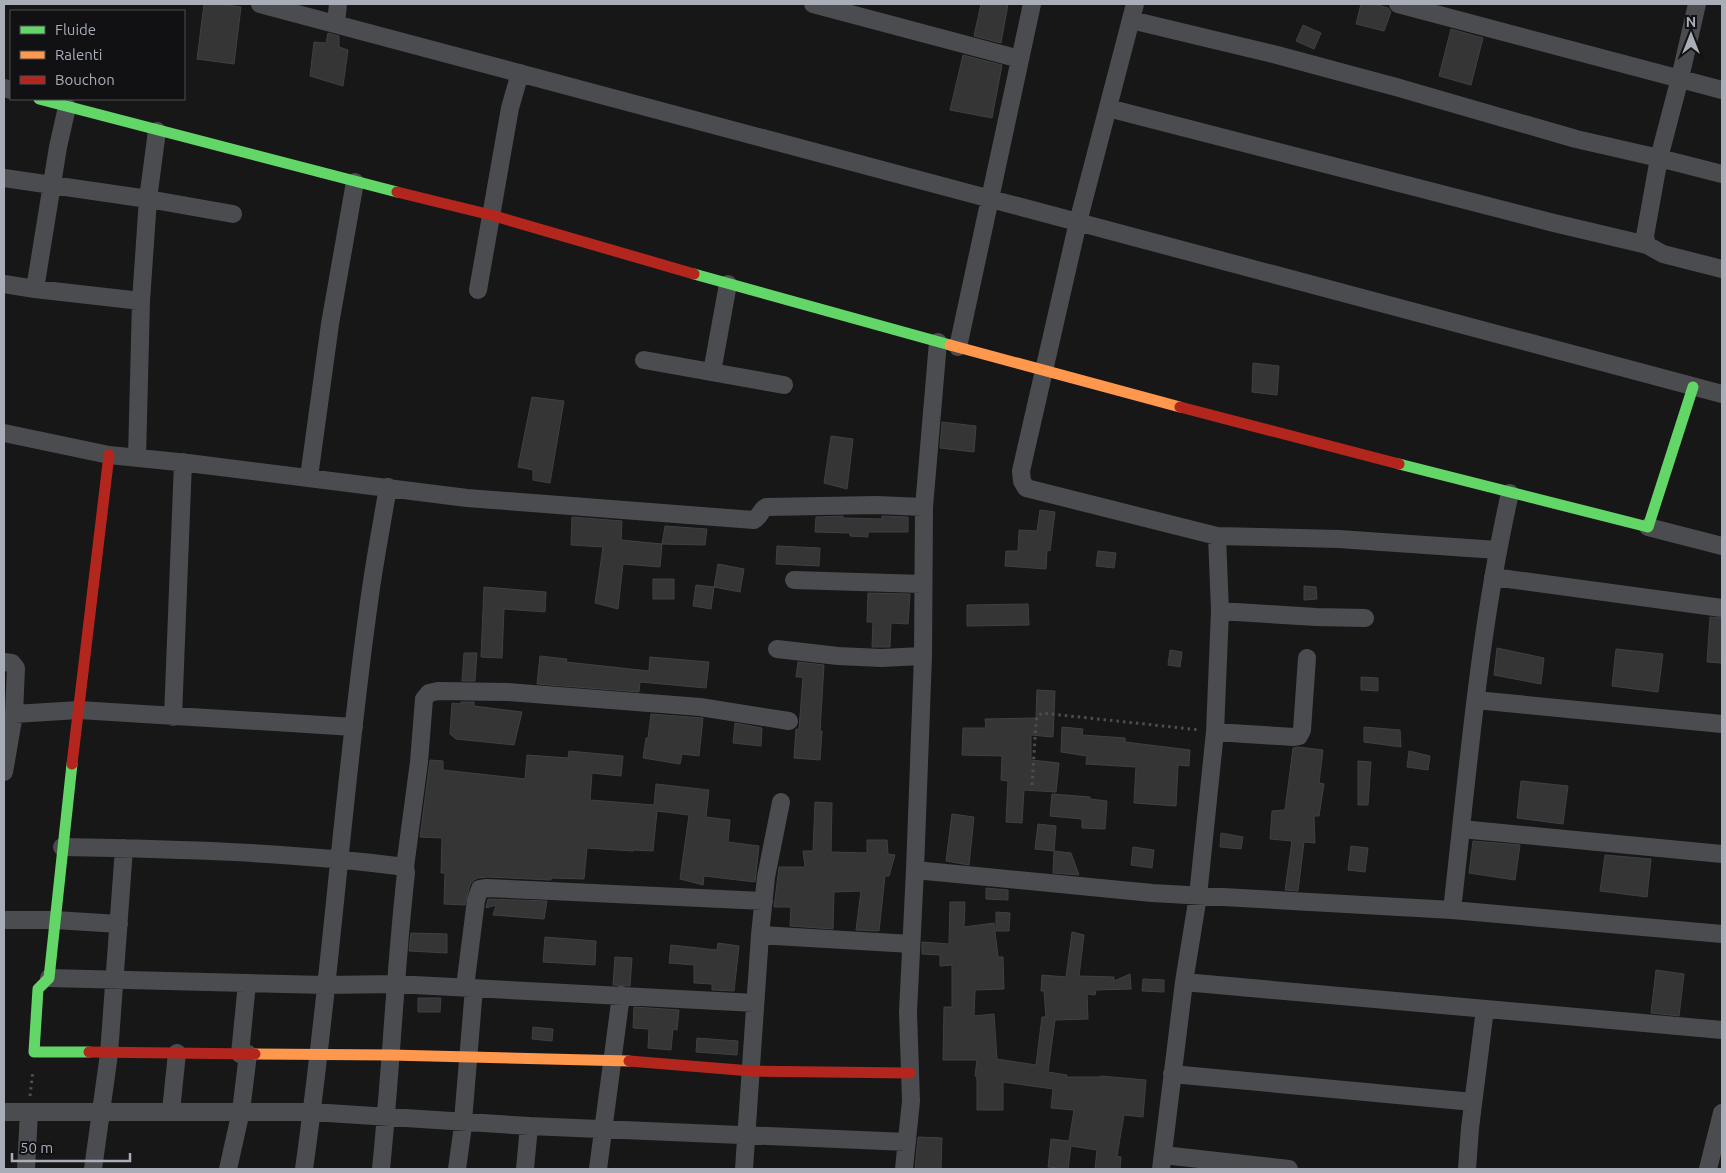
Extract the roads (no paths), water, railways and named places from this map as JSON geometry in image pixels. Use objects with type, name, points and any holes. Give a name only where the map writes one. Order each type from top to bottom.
[{"type":"street","points":[[260,4],[1722,394]]},
{"type":"street","points":[[336,24],[338,4]]},
{"type":"street","points":[[813,4],[1020,59]]},
{"type":"street","points":[[958,347],[1032,4]]},
{"type":"street","points":[[1398,4],[1722,90]]},
{"type":"street","points":[[1647,245],[1645,236],[1659,158],[1697,4]]},
{"type":"street","points":[[1497,550],[1339,539],[1218,536],[1026,488],[1022,481],[1021,471],[1078,222],[1133,12],[1276,55],[1396,87],[1576,139],[1722,174]]},
{"type":"street","points":[[478,290],[510,108],[520,73]]},
{"type":"street","points":[[42,100],[355,182],[491,215],[728,284],[1044,371],[1510,493],[1722,546]]},
{"type":"street","points":[[35,289],[67,108]]},
{"type":"street","points":[[1108,108],[1647,245],[1663,254],[1722,270]]},
{"type":"street","points":[[137,458],[141,300],[148,198],[157,131]]},
{"type":"street","points":[[4,178],[148,198],[233,214]]},
{"type":"street","points":[[309,478],[330,324],[355,182]]},
{"type":"street","points":[[4,284],[141,300]]},
{"type":"street","points":[[712,372],[728,284]]},
{"type":"street","points":[[904,1169],[911,1101],[908,1012],[923,656],[924,507],[938,342]]},
{"type":"street","points":[[644,360],[784,385]]},
{"type":"street","points":[[1648,527],[1693,387]]},
{"type":"street","points":[[4,432],[109,455],[183,462],[467,498],[742,520],[754,520],[759,517],[766,507],[876,505],[924,507]]},
{"type":"street","points":[[109,455],[62,847],[49,978],[38,989],[34,1052],[391,1055],[612,1060],[751,1071],[910,1073]]},
{"type":"street","points":[[173,717],[183,462]]},
{"type":"street","points":[[304,1169],[370,595],[388,487]]},
{"type":"street","points":[[1452,910],[1476,700],[1493,577],[1510,493]]},
{"type":"street","points":[[1218,536],[1220,611],[1215,732],[1198,896],[1184,982],[1162,1162],[1289,1169]]},
{"type":"street","points":[[1493,577],[1722,608]]},
{"type":"street","points":[[794,580],[922,584]]},
{"type":"street","points":[[1220,611],[1365,618]]},
{"type":"street","points":[[777,649],[838,656],[923,656]]},
{"type":"street","points":[[1215,732],[1285,737],[1299,736],[1302,730],[1307,658]]},
{"type":"street","points":[[4,662],[12,663],[16,668],[14,714],[4,772]]},
{"type":"street","points":[[381,1169],[405,867],[419,762],[424,699],[429,693],[438,691],[507,692],[560,698],[700,706],[789,720]]},
{"type":"street","points":[[1476,700],[1722,724]]},
{"type":"street","points":[[14,714],[79,710],[354,727]]},
{"type":"street","points":[[744,1169],[760,935],[766,877],[780,802]]},
{"type":"street","points":[[1461,829],[1722,854]]},
{"type":"street","points":[[62,847],[339,858],[405,867]]},
{"type":"street","points":[[93,1169],[109,1054],[124,848]]},
{"type":"street","points":[[915,870],[1198,896],[1452,910],[1722,934]]},
{"type":"street","points":[[457,1169],[468,1058],[469,988],[476,900],[480,889],[764,901]]},
{"type":"street","points":[[4,920],[55,920],[119,924]]},
{"type":"street","points":[[760,935],[911,944]]},
{"type":"street","points":[[49,978],[325,986],[395,984],[754,1003]]},
{"type":"street","points":[[1184,982],[1722,1030]]},
{"type":"street","points":[[228,1169],[241,1111],[247,983]]},
{"type":"street","points":[[598,1169],[621,995]]},
{"type":"street","points":[[1467,1169],[1470,1128],[1485,1009]]},
{"type":"street","points":[[171,1111],[177,1053]]},
{"type":"street","points":[[1172,1074],[1473,1102]]},
{"type":"street","points":[[4,1112],[312,1112],[528,1126],[907,1142]]},
{"type":"street","points":[[26,1169],[29,1112]]},
{"type":"street","points":[[1708,1169],[1722,1113]]},
{"type":"street","points":[[525,1169],[528,1126]]}]
